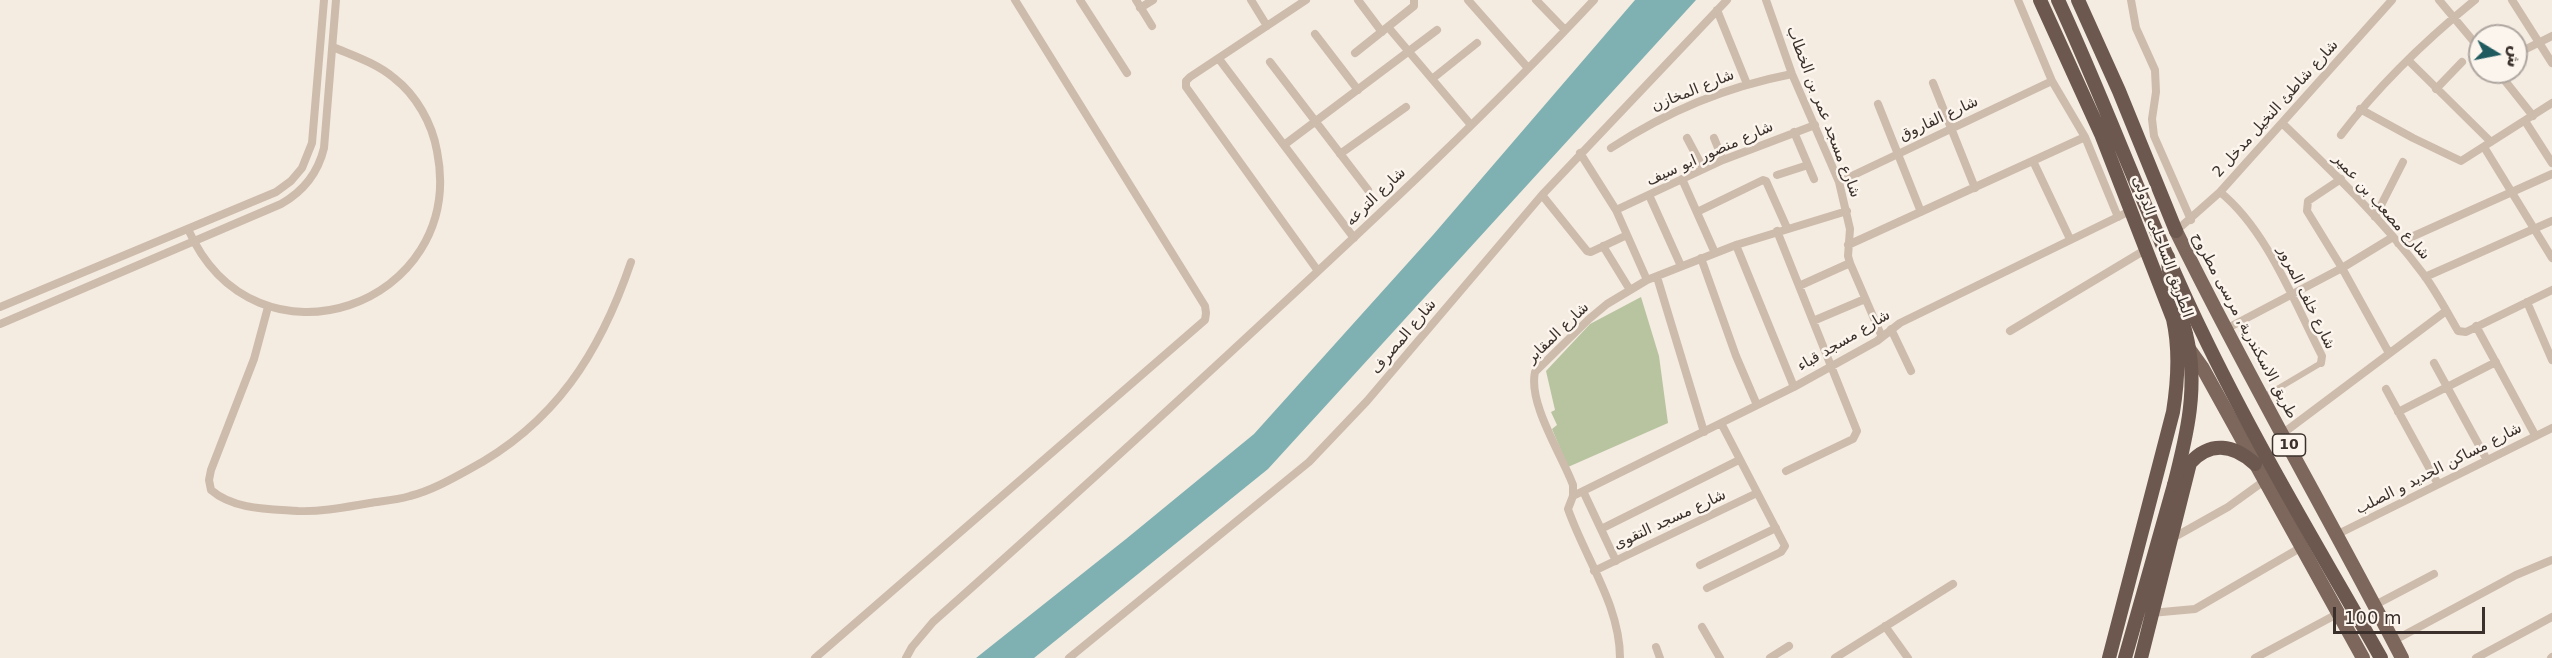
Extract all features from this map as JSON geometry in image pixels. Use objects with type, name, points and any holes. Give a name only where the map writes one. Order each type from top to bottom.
[{"type":"highway","name":"الطريق الساحلى الدولى","points":[[2040,0],[2102,134],[2124,214],[2145,250],[2173,319],[2177,336],[2178,374],[2173,412],[2109,658]]},
{"type":"highway","points":[[2058,0],[2110,117],[2168,258],[2216,361],[2381,658]]},
{"type":"highway","name":"الطريق الساحلى الدولى","points":[[2078,0],[2119,91],[2176,231]]},
{"type":"highway","points":[[2125,658],[2188,429],[2192,381],[2186,333],[2170,287],[2168,258]]},
{"type":"highway","name":"10","points":[[2141,658],[2190,463],[2206,450],[2228,447],[2238,450],[2255,464]]},
{"type":"main road","name":"طريق الاسكندرية, مرسى مطروح","points":[[2176,231],[2224,330],[2338,534],[2402,658]]},
{"type":"main road","name":"10","points":[[2177,336],[2202,367],[2300,548],[2363,658]]},
{"type":"street","points":[[0,307],[276,192],[291,182],[302,168],[312,143],[324,0]]},
{"type":"street","points":[[0,324],[282,204],[299,192],[312,177],[324,148],[336,0]]},
{"type":"street","points":[[815,658],[1205,320],[1204,306],[1015,0]]},
{"type":"street","points":[[1080,0],[1127,73]]},
{"type":"street","points":[[1152,26],[1138,4],[1153,0]]},
{"type":"street","points":[[1251,0],[1267,26]]},
{"type":"street","points":[[1306,0],[1186,81],[1187,91],[1318,271]]},
{"type":"street","points":[[1358,0],[1409,52],[1471,124]]},
{"type":"street","points":[[1468,0],[1528,68]]},
{"type":"street","points":[[1536,0],[1565,30]]},
{"type":"street","name":"شارع الترعه","points":[[906,658],[912,647],[933,622],[1171,408],[1354,238],[1528,68],[1594,0]]},
{"type":"street","name":"شارع المصرف","points":[[1069,658],[1309,462],[1367,400],[1580,153],[1727,0]]},
{"type":"street","name":"شارع مسجد عمر بن الخطاب","points":[[1766,0],[1792,74],[1839,182],[1850,229],[1848,245],[1850,263],[1882,337]]},
{"type":"street","points":[[2018,0],[2052,81],[2085,137],[2124,214]]},
{"type":"street","name":"شارع شاطئ النخيل مدخل 2","points":[[2176,231],[2220,192],[2392,0]]},
{"type":"street","points":[[2439,0],[2468,33]]},
{"type":"street","points":[[2341,135],[2360,109],[2408,60],[2475,0]]},
{"type":"street","points":[[2512,0],[2552,63]]},
{"type":"street","points":[[2134,1],[2136,28],[2155,70],[2152,119],[2154,136],[2191,220]]},
{"type":"street","points":[[1355,53],[1414,2]]},
{"type":"street","points":[[1717,10],[1747,84]]},
{"type":"street","points":[[1284,145],[1437,30]]},
{"type":"street","points":[[1315,34],[1358,90]]},
{"type":"street","points":[[2528,48],[2552,36]]},
{"type":"street","points":[[1432,79],[1477,43]]},
{"type":"street","points":[[188,229],[193,242],[211,267],[226,282],[250,300],[268,307],[290,311],[318,312],[345,307],[370,297],[393,281],[412,261],[427,238],[436,213],[440,186],[439,159],[432,133],[421,109],[405,88],[385,71],[333,47]]},
{"type":"street","points":[[1219,58],[1354,238]]},
{"type":"street","points":[[2408,60],[2487,145],[2552,258]]},
{"type":"street","points":[[1270,62],[1368,190]]},
{"type":"street","points":[[2436,89],[2462,62]]},
{"type":"street","name":"شارع المخازن","points":[[1611,148],[1676,110],[1747,84],[1792,74]]},
{"type":"street","name":"شارع الفاروق","points":[[1839,182],[2052,81]]},
{"type":"street","points":[[1933,83],[1975,188]]},
{"type":"street","points":[[2506,84],[2529,119],[2552,163]]},
{"type":"street","points":[[2360,109],[2402,133],[2459,160],[2464,160],[2552,103]]},
{"type":"street","points":[[1878,104],[1921,212]]},
{"type":"street","points":[[1340,154],[1406,107]]},
{"type":"street","name":"شارع مصعب بن عمير","points":[[2282,123],[2341,179],[2396,240],[2425,277],[2458,331],[2466,332],[2476,326]]},
{"type":"street","name":"شارع منصور ابو سيف","points":[[1616,210],[1703,168],[1815,125]]},
{"type":"street","points":[[1794,132],[1814,179]]},
{"type":"street","points":[[1848,245],[2085,137]]},
{"type":"street","points":[[1687,138],[1703,168]]},
{"type":"street","points":[[1714,138],[1723,160]]},
{"type":"street","points":[[1580,153],[1616,210],[1647,280]]},
{"type":"street","points":[[2033,161],[2070,239]]},
{"type":"street","points":[[2375,217],[2403,162]]},
{"type":"street","points":[[1777,175],[1808,165]]},
{"type":"street","points":[[2224,330],[2396,240],[2552,174]]},
{"type":"street","points":[[1682,179],[1715,253]]},
{"type":"street","points":[[2341,179],[2308,201],[2307,211],[2342,268],[2389,353]]},
{"type":"street","points":[[1697,212],[1765,180],[1787,228]]},
{"type":"street","name":"شارع خلف المرور","points":[[2220,192],[2245,215],[2256,229],[2322,356],[2321,363],[2261,398]]},
{"type":"street","points":[[1542,195],[1587,251],[1591,252],[1627,235]]},
{"type":"street","points":[[1649,195],[1682,266]]},
{"type":"street","name":"شارع المقابر","points":[[1620,658],[1620,644],[1614,617],[1568,509],[1573,496],[1573,485],[1539,405],[1534,386],[1535,372],[1589,319],[1647,280],[1776,231],[1847,210]]},
{"type":"street","name":"شارع مسجد قباء","points":[[1573,496],[1794,387],[1882,337],[1891,329],[2124,214]]},
{"type":"street","points":[[2425,277],[2552,221]]},
{"type":"street","points":[[1776,231],[1832,366],[1857,434],[1853,439],[1786,471]]},
{"type":"street","points":[[1736,245],[1794,387]]},
{"type":"street","points":[[1604,246],[1630,290]]},
{"type":"street","points":[[2010,331],[2145,250]]},
{"type":"street","points":[[1701,258],[1721,318],[1757,405]]},
{"type":"street","points":[[268,307],[250,369],[209,480],[212,490],[226,499],[253,507],[313,512],[411,496],[425,491],[488,460],[534,426],[568,390],[594,348],[619,296],[630,262]]},
{"type":"street","points":[[1799,286],[1850,263]]},
{"type":"street","points":[[1657,277],[1704,432]]},
{"type":"street","points":[[2535,435],[2476,326],[2552,290]]},
{"type":"street","points":[[1813,321],[1865,299]]},
{"type":"street","points":[[2527,302],[2552,360]]},
{"type":"street","points":[[2282,434],[2446,311]]},
{"type":"street","points":[[1891,329],[1911,371]]},
{"type":"street","points":[[2398,412],[2496,362]]},
{"type":"street","points":[[2434,363],[2487,460]]},
{"type":"street","points":[[2386,389],[2438,484]]},
{"type":"street","points":[[1707,588],[1781,552],[1785,543],[1721,423]]},
{"type":"street","name":"شارع مساكن الحديد و الصلب","points":[[2338,534],[2552,428]]},
{"type":"street","points":[[1601,529],[1739,460]]},
{"type":"street","points":[[2170,539],[2229,507],[2264,482]]},
{"type":"street","points":[[1583,491],[1616,561]]},
{"type":"street","name":"شارع مسجد التقوى","points":[[1594,571],[1757,493]]},
{"type":"street","points":[[1700,565],[1776,528]]},
{"type":"street","points":[[2151,613],[2195,609],[2300,548]]},
{"type":"street","points":[[2393,641],[2516,575],[2552,560]]},
{"type":"street","points":[[2374,605],[2434,574]]},
{"type":"street","points":[[1835,658],[1953,584]]},
{"type":"street","points":[[2255,658],[2338,613]]},
{"type":"street","points":[[2476,658],[2552,617]]},
{"type":"street","points":[[1885,626],[1908,658]]},
{"type":"street","points":[[1702,627],[1720,658]]},
{"type":"street","points":[[1770,658],[1789,646]]},
{"type":"street","points":[[1656,648],[1660,658]]},
{"type":"green space","points":[[1641,297],[1659,356],[1668,423],[1568,467],[1552,429],[1557,425],[1551,412],[1555,410],[1546,371],[1590,324]]},
{"type":"water","points":[[1635,0],[1696,0],[1268,469],[1034,658],[976,658],[1254,434],[1433,235]]}]
